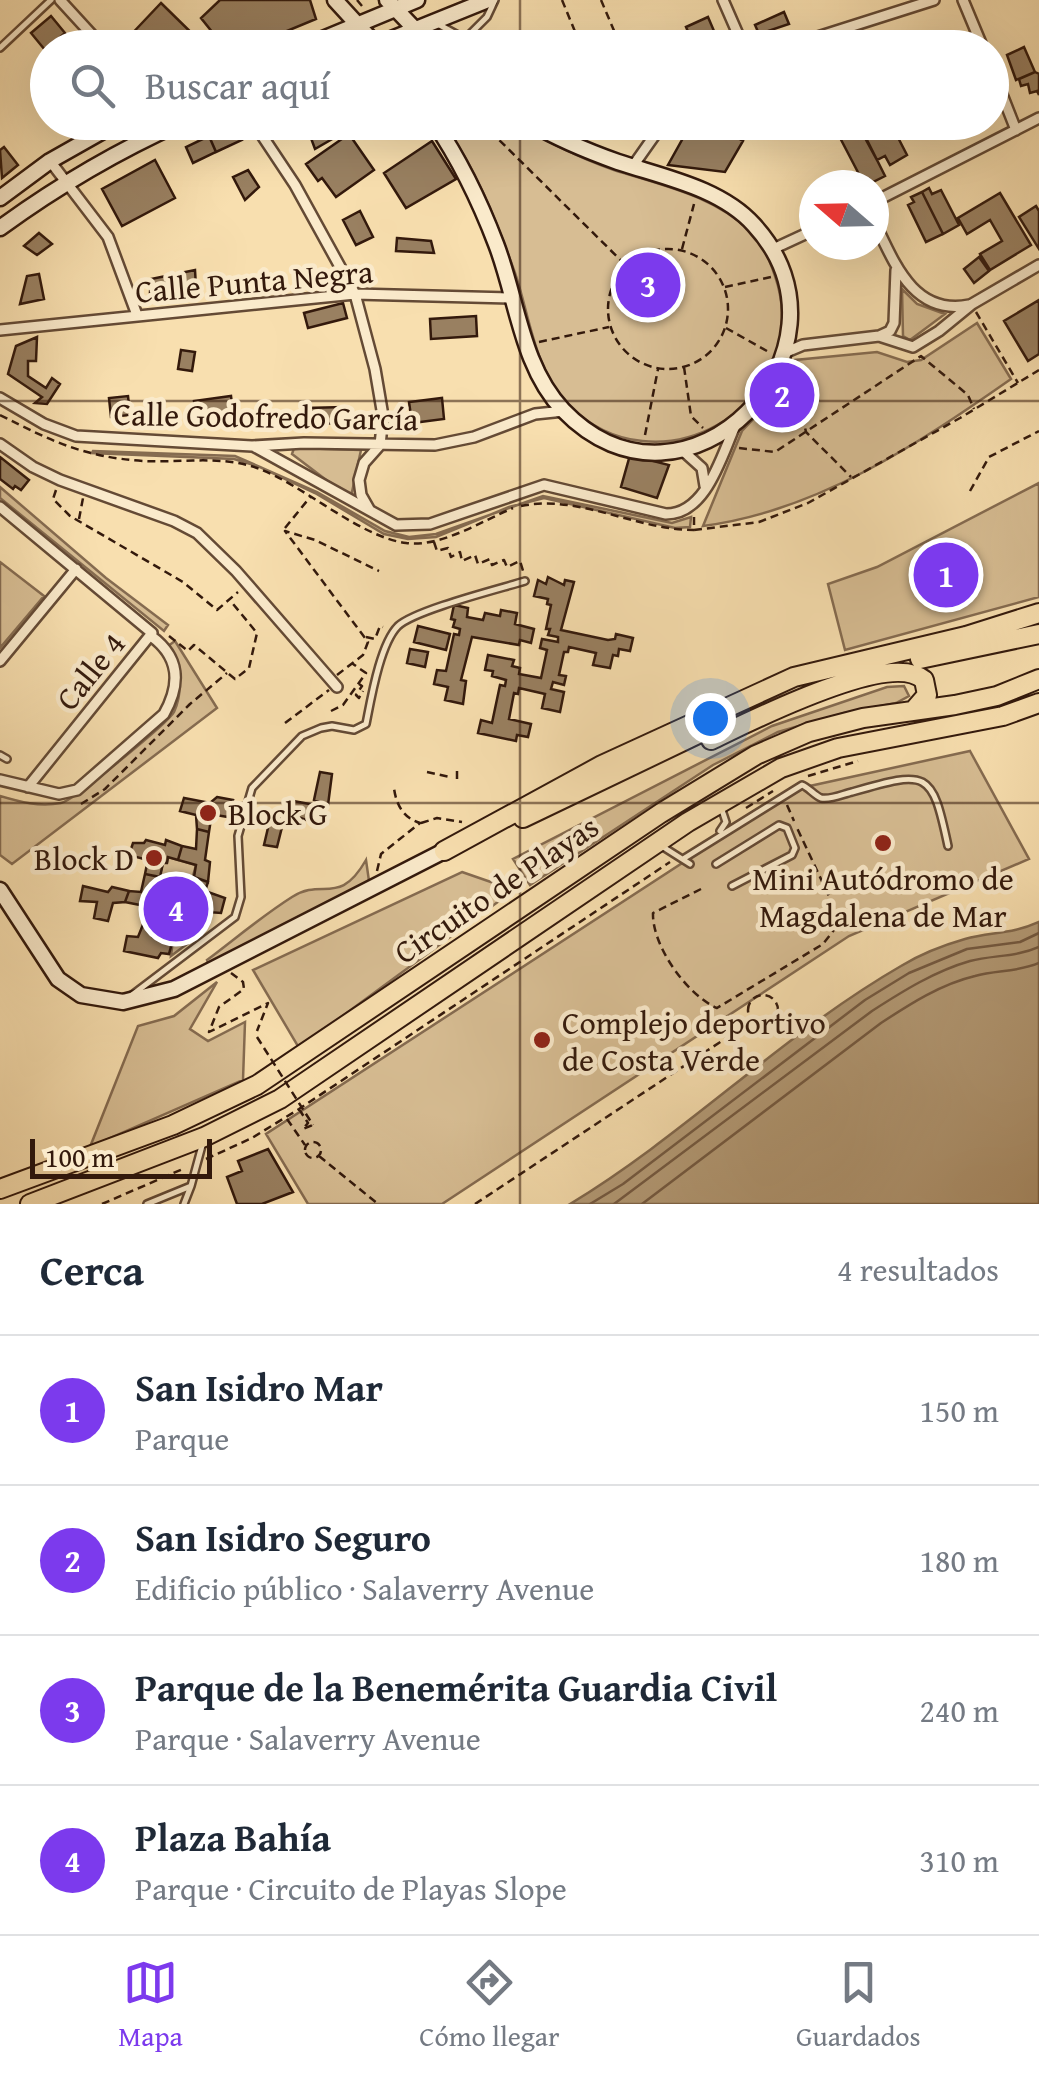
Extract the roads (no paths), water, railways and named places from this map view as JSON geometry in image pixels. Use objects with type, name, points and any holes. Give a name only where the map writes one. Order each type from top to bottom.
[{"type":"highway","points":[[444,851],[602,765],[794,677],[966,636],[1039,613]]},
{"type":"highway","points":[[444,851],[565,800],[809,684],[1039,634]]},
{"type":"highway","points":[[565,800],[618,785],[786,703],[867,678],[902,672],[918,675],[928,691],[914,710]]},
{"type":"highway","name":"Circuito de Playas","points":[[0,1189],[160,1130],[257,1085],[661,813],[756,754],[809,732],[863,718],[997,696],[1039,679]]},
{"type":"highway","name":"Circuito de Playas","points":[[30,1204],[244,1119],[312,1078],[719,802],[781,768],[838,748],[1003,716],[1039,704]]},
{"type":"main road","points":[[344,30],[391,4],[417,0]]},
{"type":"main road","points":[[391,4],[416,30],[491,0]]},
{"type":"main road","points":[[337,2],[359,2]]},
{"type":"main road","points":[[337,2],[363,30]]},
{"type":"main road","points":[[0,198],[87,140]]},
{"type":"main road","points":[[0,228],[67,181],[141,140]]},
{"type":"main road","points":[[444,140],[496,244],[527,345],[547,390],[564,411],[599,437],[642,451],[682,450],[714,439],[736,426],[766,392],[784,351],[789,298],[773,249],[753,223],[728,203],[559,140]]},
{"type":"main road","points":[[0,890],[58,979],[82,995],[128,998],[159,995],[444,851]]},
{"type":"street","points":[[60,0],[88,30]]},
{"type":"street","points":[[724,0],[736,30]]},
{"type":"street","points":[[840,30],[934,0]]},
{"type":"street","points":[[963,0],[976,30]]},
{"type":"street","points":[[1009,112],[1016,130]]},
{"type":"street","points":[[1009,134],[1039,118]]},
{"type":"street","points":[[265,140],[295,185],[355,294],[383,416],[380,445],[364,464],[359,484],[363,500],[374,514]]},
{"type":"street","points":[[633,166],[651,140]]},
{"type":"street","points":[[889,194],[996,140]]},
{"type":"street","points":[[50,161],[108,237],[137,315]]},
{"type":"street","points":[[773,249],[799,237]]},
{"type":"street","points":[[889,253],[917,295],[945,306],[974,308]]},
{"type":"street","points":[[880,336],[913,347],[1039,265]]},
{"type":"street","points":[[784,351],[880,336],[890,331],[894,323],[896,268]]},
{"type":"street","name":"Calle Punta Negra","points":[[0,330],[355,294],[513,298]]},
{"type":"street","points":[[535,414],[547,390]]},
{"type":"street","name":"Calle Godofredo García","points":[[0,398],[44,424],[76,436],[252,446],[435,445],[474,437],[535,414],[564,411]]},
{"type":"street","points":[[252,446],[396,525],[417,526],[544,485],[666,514],[683,512],[694,506],[736,426]]},
{"type":"street","points":[[0,444],[60,480],[187,527],[248,584],[332,685]]},
{"type":"street","points":[[682,450],[702,468],[704,489]]},
{"type":"street","points":[[0,780],[58,794],[77,790],[164,714],[173,698],[178,674],[170,654],[151,634],[1,510]]},
{"type":"street","points":[[0,660],[76,569]]},
{"type":"street","name":"Calle 4","points":[[28,787],[151,634]]},
{"type":"lane","points":[[0,48],[51,0]]},
{"type":"lane","points":[[474,30],[487,18],[491,0]]},
{"type":"lane","points":[[434,22],[453,30]]},
{"type":"lane","points":[[128,998],[235,916],[241,897],[238,836],[252,788],[310,731],[332,726],[362,729],[394,631],[406,620],[524,577]]},
{"type":"lane","points":[[682,857],[802,785],[821,798],[910,779],[932,787],[948,846]]},
{"type":"lane","points":[[715,838],[726,822],[719,802]]},
{"type":"lane","points":[[716,864],[779,825],[787,828],[794,848],[792,854],[732,886]]},
{"type":"lane","points":[[657,844],[690,864]]},
{"type":"lane","points":[[128,998],[132,982]]},
{"type":"lane","points":[[184,1204],[204,1137]]},
{"type":"lane","points":[[148,1204],[191,1186]]},
{"type":"water","points":[[1039,922],[1039,1204],[570,1204],[654,1147],[816,1022],[901,966],[957,941]]},
{"type":"place","name":"Parque de la Benemérita Guardia Civil","points":[[648,285]]},
{"type":"place","name":"San Isidro Seguro","points":[[782,395]]},
{"type":"place","name":"San Isidro Mar","points":[[946,575]]},
{"type":"place","name":"Block G","points":[[208,813]]},
{"type":"place","name":"Mini Autódromo de Magdalena de Mar","points":[[883,843]]},
{"type":"place","name":"Block D","points":[[154,858]]},
{"type":"place","name":"Plaza Bahía","points":[[176,909]]},
{"type":"place","name":"Complejo deportivo de Costa Verde","points":[[542,1040]]}]
